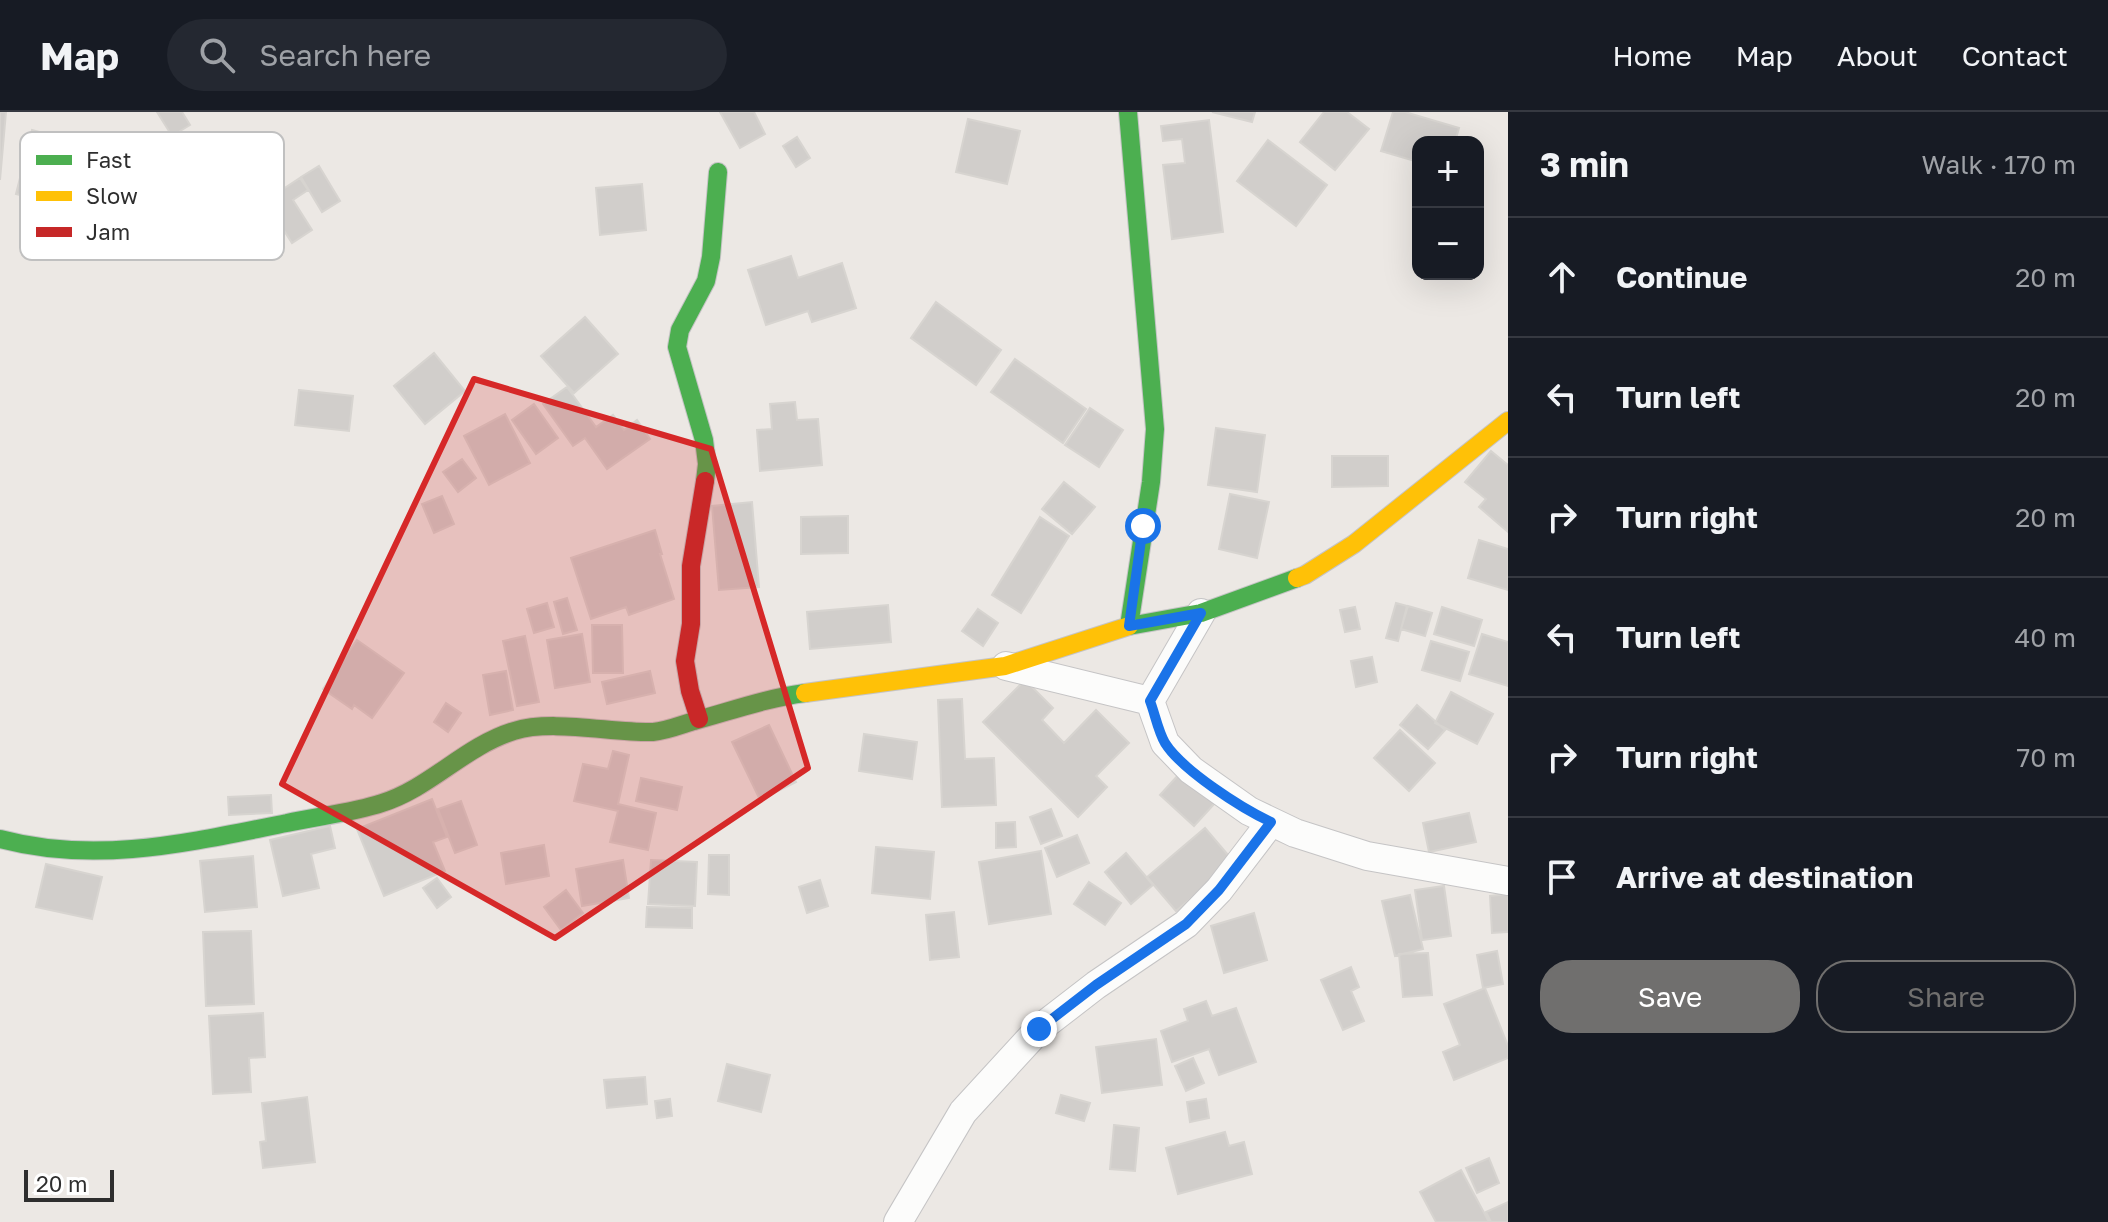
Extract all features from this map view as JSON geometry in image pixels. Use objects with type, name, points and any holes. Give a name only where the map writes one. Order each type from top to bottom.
[{"type":"street","points":[[1128,112],[1155,429],[1151,482],[1129,626]]},
{"type":"street","points":[[699,719],[685,661],[691,624],[691,566],[707,464],[704,440],[677,347],[680,330],[706,281],[718,172]]},
{"type":"street","points":[[0,839],[26,846],[76,852],[123,851],[212,838],[383,803],[422,784],[485,742],[517,730],[545,727],[656,732],[781,696],[1005,666],[1129,626],[1201,613],[1305,575],[1354,544],[1508,421]]},
{"type":"street","points":[[1201,613],[1150,701],[1165,743],[1191,770],[1249,811],[1295,833],[1367,856],[1508,881]]},
{"type":"street","points":[[1005,666],[1150,701]]},
{"type":"street","points":[[898,1222],[963,1112],[1039,1029],[1096,985],[1186,924],[1219,890],[1271,822]]},
{"type":"highlighted area","points":[[474,379],[711,449],[808,768],[555,938],[282,784]]},
{"type":"building","points":[[0,112],[6,112],[0,180]]},
{"type":"building","points":[[157,112],[182,112],[190,125],[179,132],[170,132]]},
{"type":"building","points":[[720,112],[754,112],[765,134],[740,148]]},
{"type":"building","points":[[1212,112],[1255,112],[1252,122]]},
{"type":"building","points":[[1324,112],[1347,112],[1369,129],[1335,170],[1300,142]]},
{"type":"building","points":[[1393,112],[1405,112],[1459,128],[1457,136],[1412,136],[1412,160],[1381,151]]},
{"type":"building","points":[[968,119],[1020,131],[1007,184],[956,172]]},
{"type":"building","points":[[1209,120],[1223,232],[1172,239],[1163,165],[1185,163],[1182,139],[1163,141],[1161,126]]},
{"type":"building","points":[[797,137],[810,158],[796,167],[783,146]]},
{"type":"building","points":[[1268,140],[1327,185],[1296,226],[1237,181]]},
{"type":"building","points":[[319,166],[340,201],[322,212],[301,177]]},
{"type":"building","points":[[300,178],[308,190],[293,200],[312,230],[292,243],[284,231],[284,189]]},
{"type":"building","points":[[642,184],[646,230],[600,235],[596,188]]},
{"type":"building","points":[[791,256],[798,278],[842,263],[856,308],[812,322],[808,311],[766,325],[748,270]]},
{"type":"building","points":[[936,302],[1001,350],[976,385],[911,338]]},
{"type":"building","points":[[585,317],[618,354],[574,393],[541,356]]},
{"type":"building","points":[[434,353],[465,391],[425,424],[394,386]]},
{"type":"building","points":[[1015,359],[1086,409],[1063,443],[991,392]]},
{"type":"building","points":[[567,387],[596,427],[613,415],[624,430],[637,420],[650,439],[607,469],[585,438],[573,446],[543,404]]},
{"type":"building","points":[[299,390],[353,396],[349,431],[295,425]]},
{"type":"building","points":[[795,402],[797,420],[818,419],[822,465],[760,471],[757,430],[772,429],[770,404]]},
{"type":"building","points":[[534,404],[558,438],[536,454],[512,420]]},
{"type":"building","points":[[1090,408],[1123,430],[1099,467],[1065,445]]},
{"type":"building","points":[[505,414],[530,463],[489,485],[464,436]]},
{"type":"building","points":[[1216,428],[1265,435],[1257,492],[1208,485]]},
{"type":"building","points":[[1491,451],[1508,465],[1508,532],[1479,507],[1486,499],[1465,482]]},
{"type":"building","points":[[1332,456],[1388,456],[1388,486],[1332,487]]},
{"type":"building","points":[[462,459],[476,478],[458,492],[443,472]]},
{"type":"building","points":[[1064,482],[1095,507],[1072,534],[1042,509]]},
{"type":"building","points":[[1230,494],[1269,502],[1257,558],[1219,549]]},
{"type":"building","points":[[442,496],[454,524],[434,533],[422,504]]},
{"type":"building","points":[[752,502],[759,587],[719,590],[712,506]]},
{"type":"building","points":[[848,516],[848,553],[801,554],[801,517]]},
{"type":"building","points":[[1040,517],[1069,536],[1021,613],[992,595]]},
{"type":"building","points":[[655,530],[674,599],[629,615],[626,607],[591,619],[571,558]]},
{"type":"building","points":[[1479,540],[1508,549],[1508,590],[1468,578]]},
{"type":"building","points":[[567,598],[577,630],[563,634],[554,602]]},
{"type":"building","points":[[547,603],[554,627],[534,633],[527,609]]},
{"type":"building","points":[[1396,603],[1407,606],[1398,641],[1386,638]]},
{"type":"building","points":[[888,605],[891,642],[810,649],[807,612]]},
{"type":"building","points":[[1408,606],[1432,613],[1425,636],[1401,629]]},
{"type":"building","points":[[1355,607],[1360,629],[1345,632],[1340,610]]},
{"type":"building","points":[[1442,607],[1482,620],[1474,646],[1434,634]]},
{"type":"building","points":[[978,609],[998,623],[983,646],[962,631]]},
{"type":"building","points":[[592,625],[622,625],[623,673],[593,673]]},
{"type":"building","points":[[582,634],[590,682],[555,688],[547,640]]},
{"type":"building","points":[[1482,634],[1508,642],[1508,686],[1469,674]]},
{"type":"building","points":[[525,636],[539,702],[517,706],[503,641]]},
{"type":"building","points":[[357,640],[404,673],[372,718],[354,705],[352,709],[323,689]]},
{"type":"building","points":[[1431,641],[1469,652],[1460,681],[1422,670]]},
{"type":"building","points":[[1372,657],[1377,682],[1356,687],[1351,661]]},
{"type":"building","points":[[506,671],[513,710],[490,715],[483,675]]},
{"type":"building","points":[[650,671],[655,693],[607,704],[602,682]]},
{"type":"building","points":[[1025,680],[1053,708],[1042,720],[1064,743],[1096,710],[1129,743],[1096,776],[1107,787],[1078,817],[983,722]]},
{"type":"building","points":[[1451,692],[1493,714],[1477,744],[1435,723]]},
{"type":"building","points":[[962,699],[965,759],[994,758],[996,805],[942,807],[938,700]]},
{"type":"building","points":[[446,703],[461,713],[448,732],[434,722]]},
{"type":"building","points":[[1417,705],[1445,730],[1428,749],[1400,725]]},
{"type":"building","points":[[769,725],[796,782],[760,800],[732,742]]},
{"type":"building","points":[[1400,730],[1435,763],[1409,791],[1374,758]]},
{"type":"building","points":[[864,734],[917,742],[912,779],[859,771]]},
{"type":"building","points":[[613,751],[629,755],[618,804],[656,813],[648,850],[610,842],[618,811],[574,801],[583,764],[608,769]]},
{"type":"building","points":[[1181,772],[1215,803],[1194,826],[1160,795]]},
{"type":"building","points":[[641,778],[682,787],[677,810],[636,801]]},
{"type":"building","points":[[271,795],[272,813],[229,815],[228,797]]},
{"type":"building","points":[[432,799],[447,837],[433,842],[445,871],[384,896],[357,829]]},
{"type":"building","points":[[461,801],[477,845],[455,853],[438,809]]},
{"type":"building","points":[[1051,809],[1062,836],[1041,844],[1030,817]]},
{"type":"building","points":[[1469,813],[1476,842],[1429,852],[1423,823]]},
{"type":"building","points":[[1015,822],[1016,847],[996,848],[996,823]]},
{"type":"building","points":[[330,826],[335,848],[311,854],[319,888],[283,896],[270,840]]},
{"type":"building","points":[[1205,828],[1234,862],[1176,911],[1147,877]]},
{"type":"building","points":[[1077,835],[1089,863],[1057,877],[1045,848]]},
{"type":"building","points":[[544,845],[549,876],[506,884],[501,853]]},
{"type":"building","points":[[876,847],[934,852],[930,899],[872,893]]},
{"type":"building","points":[[1041,851],[1051,914],[989,924],[979,862]]},
{"type":"building","points":[[1126,853],[1153,885],[1131,904],[1105,872]]},
{"type":"building","points":[[709,855],[729,855],[729,895],[708,894]]},
{"type":"building","points":[[253,856],[257,907],[205,912],[200,861]]},
{"type":"building","points":[[623,860],[629,898],[582,906],[576,869]]},
{"type":"building","points":[[651,860],[697,862],[695,906],[648,904]]},
{"type":"building","points":[[46,864],[102,877],[92,919],[36,907]]},
{"type":"building","points":[[437,878],[451,897],[437,908],[423,888]]},
{"type":"building","points":[[820,880],[828,906],[807,913],[799,887]]},
{"type":"building","points":[[1089,882],[1121,903],[1105,925],[1074,904]]},
{"type":"building","points":[[1444,886],[1451,936],[1422,940],[1415,890]]},
{"type":"building","points":[[566,890],[583,913],[561,930],[544,907]]},
{"type":"building","points":[[1508,894],[1508,932],[1492,933],[1490,896]]},
{"type":"building","points":[[1410,895],[1423,949],[1395,956],[1382,901]]},
{"type":"building","points":[[647,907],[692,908],[692,928],[646,927]]},
{"type":"building","points":[[954,912],[959,957],[930,960],[926,915]]},
{"type":"building","points":[[1254,913],[1267,960],[1224,973],[1211,926]]},
{"type":"building","points":[[251,931],[254,1004],[206,1006],[203,932]]},
{"type":"building","points":[[1497,951],[1503,984],[1483,988],[1477,955]]},
{"type":"building","points":[[1428,953],[1432,995],[1403,997],[1399,954]]},
{"type":"building","points":[[1351,967],[1359,987],[1351,991],[1364,1021],[1343,1030],[1321,980]]},
{"type":"building","points":[[1485,988],[1508,1046],[1508,1058],[1454,1080],[1443,1052],[1460,1045],[1444,1004]]},
{"type":"building","points":[[1206,1001],[1212,1016],[1236,1008],[1256,1062],[1219,1075],[1209,1049],[1172,1062],[1161,1031],[1188,1021],[1184,1009]]},
{"type":"building","points":[[263,1013],[265,1057],[249,1058],[251,1092],[213,1094],[209,1016]]},
{"type":"building","points":[[1156,1039],[1162,1085],[1102,1093],[1096,1047]]},
{"type":"building","points":[[1193,1058],[1204,1083],[1186,1091],[1175,1066]]},
{"type":"building","points":[[727,1064],[770,1075],[761,1112],[718,1101]]},
{"type":"building","points":[[645,1077],[647,1104],[607,1108],[604,1080]]},
{"type":"building","points":[[1061,1095],[1090,1103],[1084,1121],[1056,1113]]},
{"type":"building","points":[[307,1097],[315,1162],[263,1168],[260,1142],[266,1141],[262,1103]]},
{"type":"building","points":[[670,1099],[672,1116],[657,1118],[655,1101]]},
{"type":"building","points":[[1206,1099],[1209,1118],[1190,1122],[1187,1102]]},
{"type":"building","points":[[1114,1125],[1139,1128],[1135,1171],[1110,1169]]},
{"type":"building","points":[[1225,1132],[1229,1146],[1244,1142],[1252,1174],[1178,1194],[1166,1148]]},
{"type":"building","points":[[1489,1158],[1499,1183],[1477,1193],[1466,1168]]},
{"type":"building","points":[[1461,1170],[1489,1222],[1436,1222],[1420,1192]]},
{"type":"building","points":[[1508,1202],[1508,1222],[1491,1222],[1486,1212]]},
{"type":"traffic: fast","points":[[1128,112],[1155,429],[1151,482],[1129,626],[1201,613],[1297,578]]},
{"type":"traffic: fast","points":[[705,481],[707,464],[704,440],[677,347],[680,330],[706,281],[718,172]]},
{"type":"traffic: fast","points":[[0,839],[36,847],[108,850],[215,837],[382,803],[416,788],[479,746],[514,731],[546,726],[658,731],[763,701],[805,693]]},
{"type":"traffic: slow","points":[[1297,578],[1354,544],[1508,421]]},
{"type":"traffic: slow","points":[[805,693],[1005,666],[1129,626]]},
{"type":"traffic: jam","points":[[699,719],[685,661],[691,624],[691,566],[705,481]]},
{"type":"route","points":[[1039,1029],[1096,985],[1186,924],[1219,890],[1271,822],[1249,811],[1191,770],[1165,743],[1150,701],[1201,613],[1129,626],[1143,526]]}]
